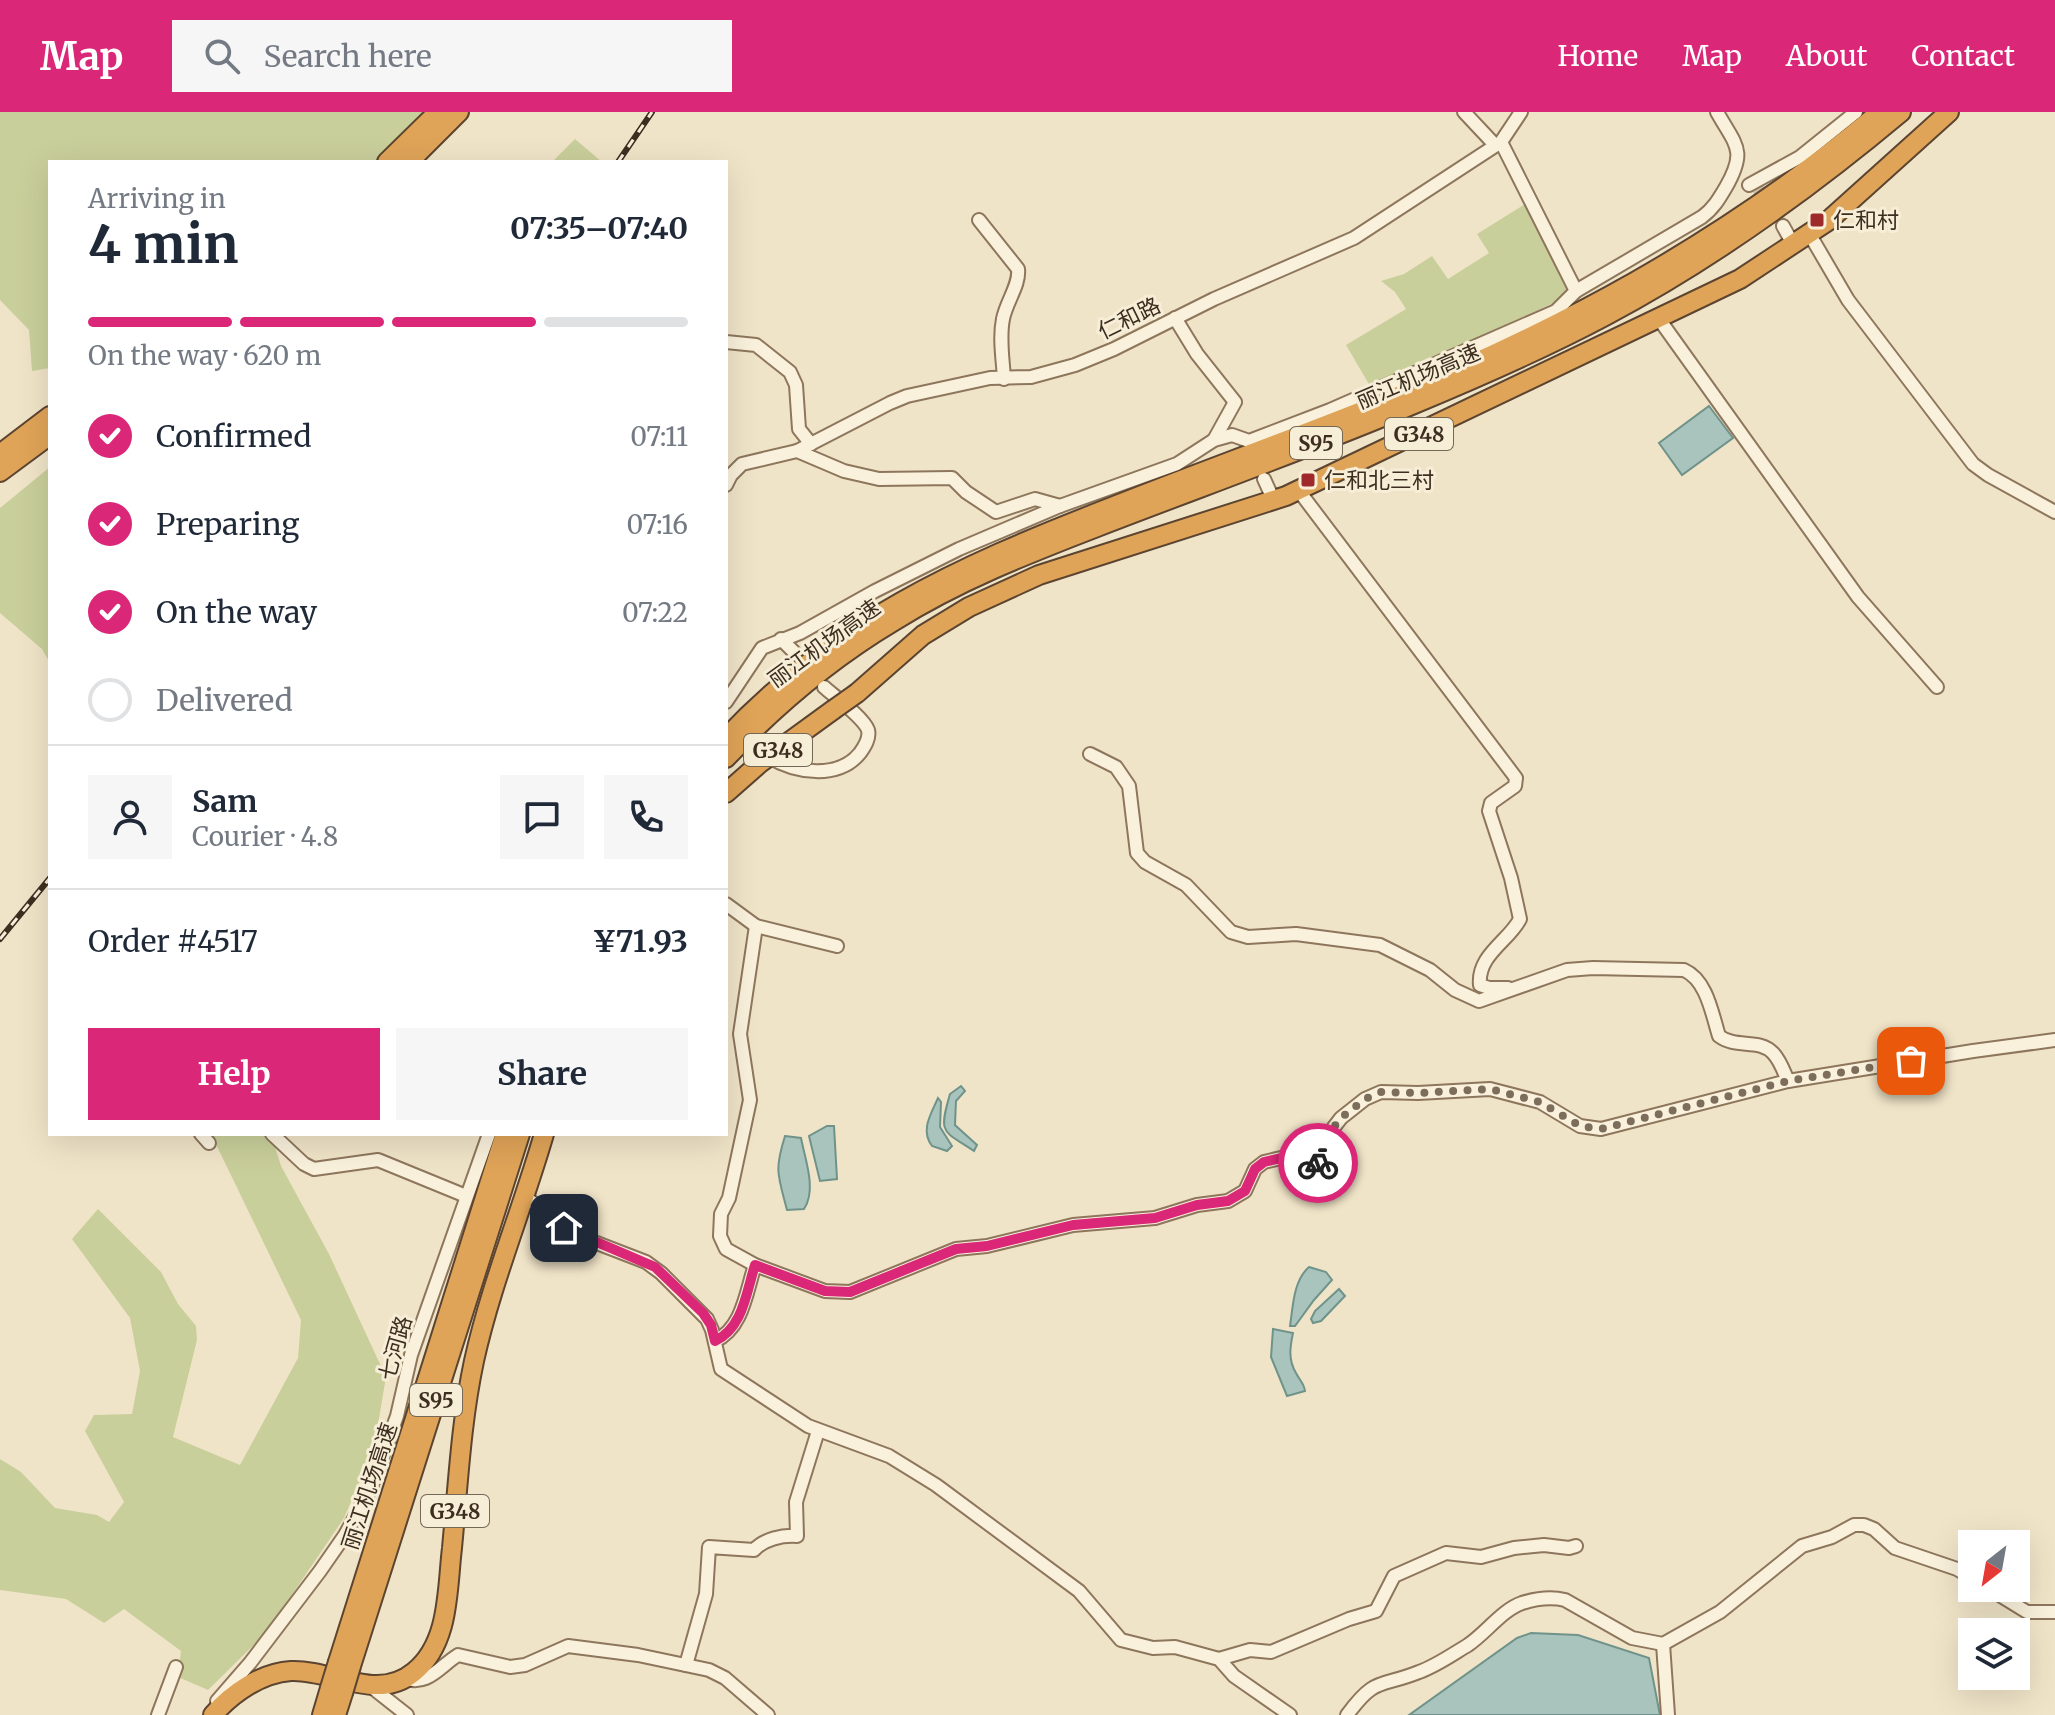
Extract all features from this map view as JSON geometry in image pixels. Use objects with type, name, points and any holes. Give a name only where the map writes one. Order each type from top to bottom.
[{"type":"highway","points":[[389,160],[438,112]]},
{"type":"highway","points":[[411,160],[459,112]]},
{"type":"highway","name":"丽江机场高速","points":[[728,736],[770,695],[826,650],[922,589],[1003,549],[1408,392],[1569,319],[1639,282],[1746,214],[1880,112]]},
{"type":"highway","name":"丽江机场高速","points":[[728,756],[797,690],[854,647],[917,607],[1008,562],[1390,414],[1576,332],[1656,287],[1753,226],[1835,166],[1901,112]]},
{"type":"highway","name":"G348","points":[[728,791],[769,757],[857,693],[923,635],[983,601],[1039,575],[1299,491],[1740,279],[1810,235],[1869,187],[1949,112]]},
{"type":"highway","points":[[0,454],[48,418]]},
{"type":"highway","points":[[0,472],[48,436]]},
{"type":"highway","name":"丽江机场高速","points":[[322,1715],[337,1690],[504,1136]]},
{"type":"highway","name":"丽江机场高速","points":[[345,1664],[519,1136]]},
{"type":"highway","name":"G348","points":[[404,1678],[427,1658],[442,1626],[470,1382],[481,1333],[543,1136]]},
{"type":"highway","points":[[213,1715],[244,1688],[278,1673],[296,1671],[369,1685],[404,1678]]},
{"type":"highway","name":"丽江机场高速","points":[[336,1715],[337,1690]]},
{"type":"street","points":[[1464,112],[1498,144],[1576,291]]},
{"type":"street","name":"仁和路","points":[[728,481],[742,464],[797,451],[854,419],[907,396],[990,378],[1031,377],[1075,365],[1354,238],[1498,144],[1521,112]]},
{"type":"street","points":[[728,699],[758,652],[959,549],[1060,506],[1177,464],[1214,440],[1232,435],[1249,441],[1342,405],[1556,311],[1576,291],[1702,217],[1714,206],[1738,166],[1739,158],[1737,148],[1717,112]]},
{"type":"street","points":[[1722,193],[1738,186],[1753,187],[1800,157],[1856,112]]},
{"type":"street","points":[[979,220],[1018,269],[1019,278],[1008,299],[1001,329],[1004,379]]},
{"type":"street","points":[[1783,226],[1794,246]]},
{"type":"street","points":[[1810,235],[1848,300],[1973,464],[2055,512]]},
{"type":"street","points":[[1175,318],[1197,354],[1235,402],[1214,440]]},
{"type":"street","points":[[1659,319],[1858,597],[1937,687]]},
{"type":"street","points":[[728,342],[756,345],[790,372],[796,385],[799,429],[811,444]]},
{"type":"street","points":[[797,451],[844,471],[879,479],[952,478],[966,492],[996,512],[1035,499],[1060,506]]},
{"type":"street","points":[[1264,479],[1274,501]]},
{"type":"street","points":[[1299,491],[1516,778],[1515,786],[1491,803],[1489,811],[1511,878],[1520,919],[1492,950],[1479,983],[1489,988],[1519,987]]},
{"type":"street","points":[[781,639],[794,652]]},
{"type":"street","points":[[769,757],[795,769],[823,771],[847,764],[862,750],[868,738],[865,725],[824,687]]},
{"type":"street","points":[[1090,754],[1116,767],[1129,786],[1137,853],[1145,862],[1186,885],[1231,932],[1248,937],[1296,934],[1380,945],[1430,970],[1455,990],[1476,1001],[1567,970],[1684,970],[1693,974],[1700,983],[1721,1038],[1735,1044],[1766,1047],[1775,1055],[1788,1081]]},
{"type":"street","points":[[728,905],[756,926],[837,946]]},
{"type":"street","points":[[756,926],[740,1034],[750,1100],[729,1198],[721,1214],[720,1236],[726,1249],[755,1265],[825,1291],[850,1292],[956,1249],[987,1246],[1073,1225],[1155,1218],[1197,1205],[1228,1201],[1245,1191],[1255,1169],[1264,1162],[1281,1158],[1307,1167],[1322,1162],[1334,1127],[1341,1118],[1365,1099],[1381,1092],[1490,1089],[1540,1102],[1580,1126],[1601,1129],[1788,1081],[2055,1040]]},
{"type":"street","points":[[274,1136],[304,1164],[314,1169],[372,1159],[387,1161],[466,1196]]},
{"type":"street","name":"七河路","points":[[204,1715],[250,1663],[320,1571],[370,1490],[397,1416],[411,1355],[488,1136]]},
{"type":"street","points":[[524,1196],[576,1235],[655,1267],[703,1313],[711,1325],[721,1369],[818,1431],[889,1456],[936,1485],[1079,1591],[1121,1640],[1153,1648],[1175,1647],[1219,1659],[1250,1650],[1271,1652],[1336,1624],[1376,1611],[1394,1576],[1446,1553],[1481,1557],[1533,1545],[1576,1546]]},
{"type":"street","points":[[715,1341],[726,1336],[734,1327],[755,1265]]},
{"type":"street","points":[[686,1665],[706,1594],[709,1547],[754,1550],[760,1544],[797,1536],[796,1502],[818,1431]]},
{"type":"street","points":[[1347,1715],[1365,1691],[1383,1682],[1421,1672],[1469,1644],[1523,1603],[1565,1600],[1632,1638],[1663,1644],[1720,1612],[1802,1546],[1832,1537],[1854,1525],[1874,1529],[1895,1548],[1958,1570]]},
{"type":"street","points":[[2010,1602],[2024,1611],[2055,1612]]},
{"type":"street","points":[[1663,1644],[1668,1715]]},
{"type":"street","points":[[404,1678],[416,1681],[425,1679],[458,1655],[516,1667],[572,1646],[638,1655],[709,1670],[725,1678],[768,1715]]},
{"type":"street","points":[[1219,1659],[1234,1676],[1290,1715]]},
{"type":"street","points":[[158,1715],[176,1667]]},
{"type":"street","points":[[369,1685],[407,1715]]},
{"type":"green space","points":[[0,112],[425,112],[378,160],[48,160],[48,368],[32,371],[29,330],[0,300]]},
{"type":"green space","points":[[575,139],[600,160],[554,160]]},
{"type":"green space","points":[[1527,203],[1571,288],[1558,301],[1370,386],[1346,345],[1406,309],[1395,292],[1381,281],[1404,274],[1432,256],[1448,279],[1489,253],[1477,234]]},
{"type":"green space","points":[[48,469],[48,660],[42,649],[0,613],[0,508]]},
{"type":"green space","points":[[212,1136],[272,1136],[281,1166],[329,1254],[386,1377],[374,1448],[344,1518],[266,1633],[208,1690],[178,1677],[181,1651],[124,1609],[104,1623],[66,1599],[0,1590],[0,1459],[21,1472],[55,1508],[97,1515],[109,1522],[124,1502],[85,1431],[94,1415],[132,1414],[140,1371],[130,1318],[72,1239],[98,1209],[161,1272],[178,1304],[196,1326],[197,1340],[173,1437],[240,1465],[298,1358],[301,1320]]},
{"type":"water","points":[[1709,406],[1733,438],[1682,475],[1659,443]]},
{"type":"water","points":[[961,1086],[965,1091],[956,1101],[955,1125],[977,1145],[974,1151],[950,1135],[944,1125],[950,1094]]},
{"type":"water","points":[[938,1098],[941,1102],[940,1127],[952,1146],[947,1151],[932,1146],[927,1134],[928,1122]]},
{"type":"water","points":[[827,1126],[834,1126],[837,1179],[820,1181],[809,1136]]},
{"type":"water","points":[[785,1136],[801,1138],[810,1184],[804,1209],[787,1210],[781,1189],[778,1166]]},
{"type":"water","points":[[1309,1267],[1326,1272],[1332,1280],[1295,1326],[1290,1326],[1297,1287]]},
{"type":"water","points":[[1339,1289],[1345,1296],[1321,1321],[1313,1323],[1311,1319],[1315,1311]]},
{"type":"water","points":[[1273,1329],[1293,1333],[1292,1363],[1305,1391],[1287,1396],[1271,1357]]},
{"type":"water","points":[[1531,1633],[1578,1635],[1649,1658],[1660,1715],[1409,1715],[1517,1638]]},
{"type":"tunnel","points":[[1758,189],[1783,226]]},
{"type":"railway","points":[[619,160],[652,112]]},
{"type":"railway","points":[[0,939],[48,880]]},
{"type":"way so far","points":[[1318,1163],[1322,1162],[1334,1127],[1341,1118],[1365,1099],[1381,1092],[1490,1089],[1540,1102],[1580,1126],[1601,1129],[1788,1081],[1911,1061]]},
{"type":"place","name":"仁和村","points":[[1817,220]]},
{"type":"place","name":"仁和北三村","points":[[1308,480]]},
{"type":"route","points":[[564,1228],[655,1267],[703,1313],[711,1325],[715,1341],[726,1336],[734,1327],[755,1265],[825,1291],[850,1292],[956,1249],[987,1246],[1073,1225],[1155,1218],[1197,1205],[1228,1201],[1245,1191],[1255,1169],[1264,1162],[1281,1158],[1307,1167],[1318,1163]]}]
